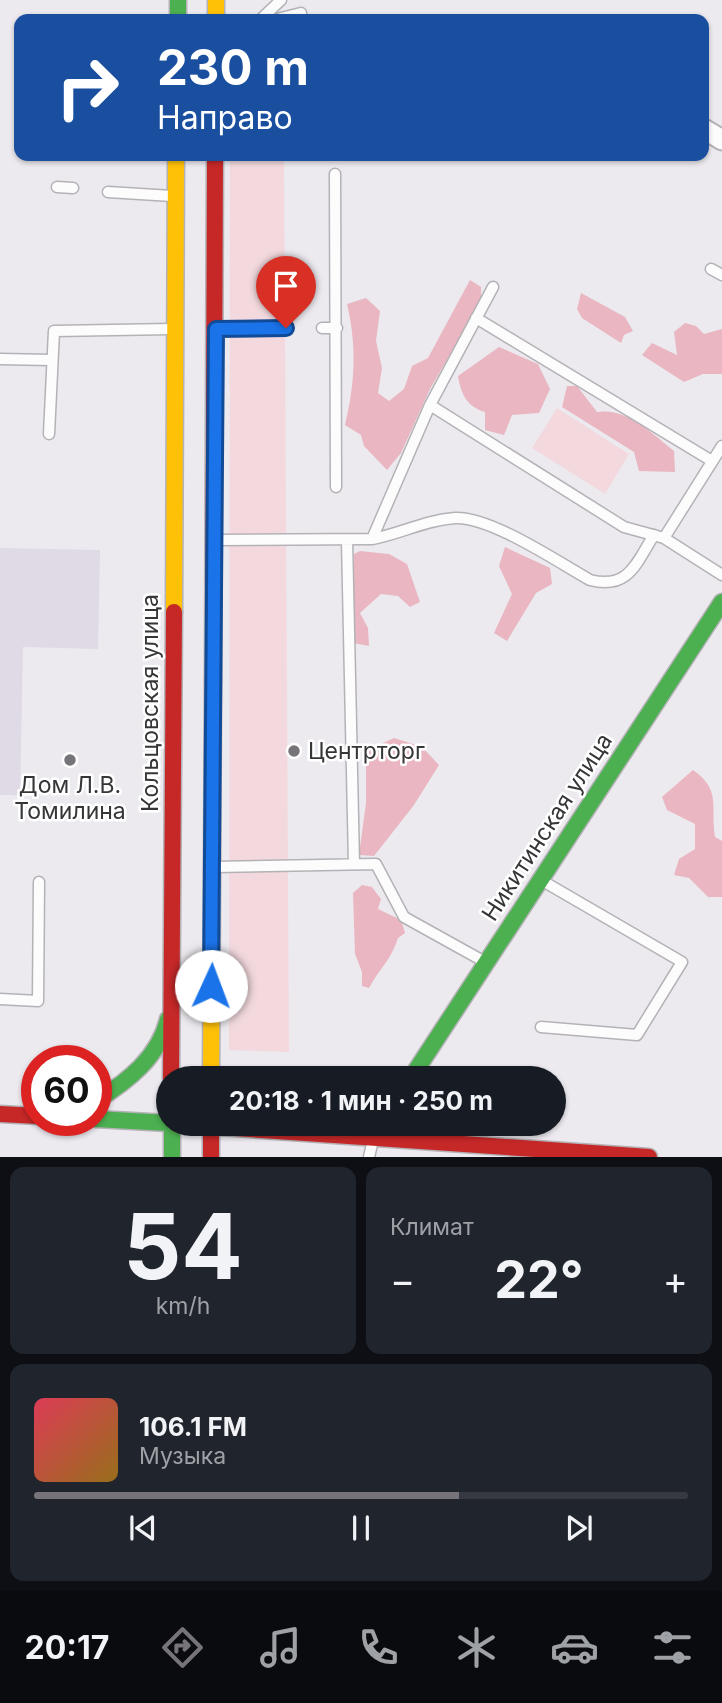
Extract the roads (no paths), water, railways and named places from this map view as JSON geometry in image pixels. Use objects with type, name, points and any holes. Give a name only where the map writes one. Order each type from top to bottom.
[{"type":"main road","name":"Кольцовская улица","points":[[171,1066],[176,161]]},
{"type":"main road","points":[[211,1066],[215,161]]},
{"type":"main road","points":[[175,329],[195,337],[216,329]]},
{"type":"main road","name":"Никитинская улица","points":[[419,1066],[722,602]]},
{"type":"main road","points":[[112,1090],[124,1082],[167,1031],[171,1000]]},
{"type":"main road","points":[[0,1114],[21,1115]]},
{"type":"main road","points":[[112,1120],[156,1122]]},
{"type":"main road","points":[[171,1136],[172,1157]]},
{"type":"main road","points":[[211,1136],[211,1157]]},
{"type":"main road","points":[[415,1136],[515,1152],[649,1157]]},
{"type":"lane","points":[[266,14],[281,0]]},
{"type":"lane","points":[[297,14],[301,13]]},
{"type":"lane","points":[[335,174],[336,487]]},
{"type":"lane","points":[[57,187],[73,188]]},
{"type":"lane","points":[[108,192],[176,196]]},
{"type":"lane","points":[[711,269],[722,275]]},
{"type":"lane","points":[[372,539],[430,405],[493,287]]},
{"type":"lane","points":[[476,318],[712,461]]},
{"type":"lane","points":[[216,329],[286,328]]},
{"type":"lane","points":[[322,328],[337,328]]},
{"type":"lane","points":[[49,433],[54,331],[175,329]]},
{"type":"lane","points":[[0,359],[52,360]]},
{"type":"lane","points":[[430,405],[624,527],[659,537],[722,575]]},
{"type":"lane","points":[[215,540],[372,539],[389,536],[420,523],[457,518],[485,523],[590,580],[607,584],[626,578],[659,537],[722,446]]},
{"type":"lane","points":[[347,540],[354,864]]},
{"type":"lane","points":[[213,867],[376,864],[404,917],[485,962]]},
{"type":"lane","points":[[541,880],[682,962],[637,1035],[541,1027]]},
{"type":"lane","points":[[0,999],[38,1001],[39,882]]},
{"type":"lane","points":[[369,1157],[376,1136]]},
{"type":"place","name":"Центрторг","points":[[294,751]]},
{"type":"place","name":"Дом Л.В. Томилина","points":[[70,760]]}]
